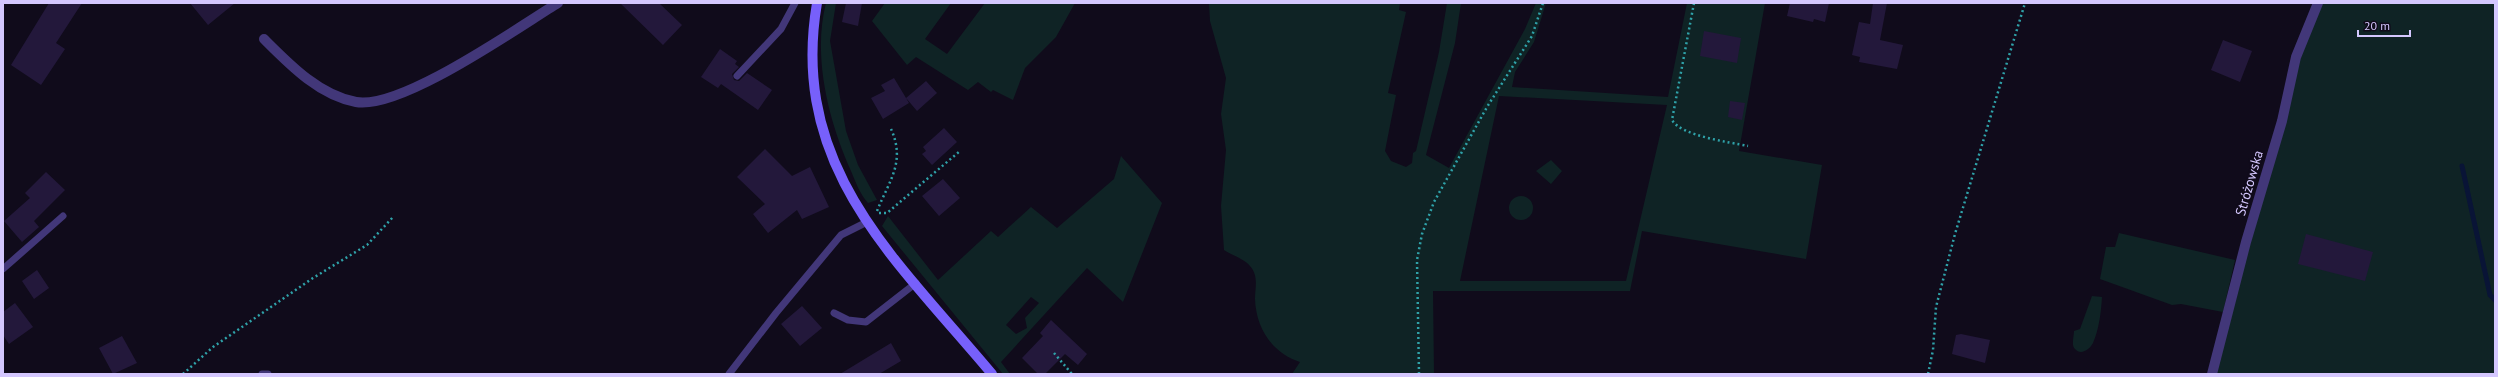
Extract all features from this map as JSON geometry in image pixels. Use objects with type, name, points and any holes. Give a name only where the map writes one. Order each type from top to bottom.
[{"type":"main road","points":[[817,3],[812,67],[817,110],[835,168],[867,222],[992,374]]},
{"type":"street","points":[[264,39],[306,78],[335,94],[356,102],[371,102],[397,96],[434,79],[558,3]]},
{"type":"street","name":"Stróżowska","points":[[2212,374],[2246,242],[2282,122],[2296,57],[2318,3]]},
{"type":"lane","points":[[738,76],[781,29],[795,3]]},
{"type":"lane","points":[[3,269],[63,216]]},
{"type":"lane","points":[[729,374],[776,313],[841,235],[867,222]]},
{"type":"lane","points":[[834,313],[848,320],[866,322],[916,283]]},
{"type":"lane","points":[[262,374],[268,374]]},
{"type":"path","points":[[1419,374],[1417,260],[1422,234],[1434,202],[1487,107],[1532,36],[1543,3]]},
{"type":"path","points":[[1694,3],[1672,120],[1676,127],[1698,135],[1748,146]]},
{"type":"path","points":[[1928,374],[1933,350],[1936,307],[2025,3]]},
{"type":"path","points":[[880,202],[898,163],[896,140],[891,129]]},
{"type":"path","points":[[876,214],[887,213],[960,151]]},
{"type":"path","points":[[183,374],[214,347],[313,278],[367,245],[394,216]]},
{"type":"path","points":[[1054,352],[1072,374]]},
{"type":"green space","points":[[826,3],[836,3],[830,41],[846,131],[858,165],[877,200],[868,203],[858,188],[843,152],[830,111],[825,89],[821,45],[822,24]]},
{"type":"green space","points":[[885,3],[951,3],[925,39],[947,54],[985,3],[1075,3],[1056,37],[1025,68],[1013,100],[993,90],[991,92],[978,82],[968,90],[916,57],[907,65],[872,21]]},
{"type":"green space","points":[[1209,3],[1400,3],[1399,10],[1406,12],[1388,93],[1396,95],[1385,151],[1391,161],[1406,167],[1412,163],[1413,153],[1416,151],[1439,52],[1447,3],[1461,3],[1455,43],[1426,155],[1449,168],[1525,29],[1536,3],[1546,3],[1534,42],[1515,72],[1512,87],[1668,97],[1687,3],[1765,3],[1739,151],[1822,165],[1806,259],[1642,231],[1630,291],[1433,291],[1434,374],[1292,374],[1300,362],[1290,358],[1274,346],[1262,329],[1256,310],[1256,278],[1253,270],[1245,261],[1224,250],[1221,206],[1226,150],[1221,114],[1226,78],[1210,21]],"holes":[[[1499,96],[1667,105],[1626,281],[1460,281]]]},
{"type":"green space","points":[[2321,3],[2495,3],[2495,374],[2215,374],[2301,51]]},
{"type":"green space","points":[[1121,156],[1162,203],[1123,302],[1087,268],[1001,362],[1010,374],[1003,374],[882,226],[888,216],[938,280],[991,231],[998,237],[1031,207],[1057,228],[1114,179]],"holes":[[[1031,297],[1039,303],[1025,318],[1027,328],[1016,334],[1006,325]]]},
{"type":"green space","points":[[1551,160],[1562,171],[1551,184],[1536,171]]},
{"type":"green space","points":[[1521,196],[1529,200],[1533,208],[1529,216],[1521,220],[1513,216],[1509,208],[1513,200]]},
{"type":"green space","points":[[2119,233],[2235,260],[2223,312],[2181,304],[2172,305],[2100,279],[2106,247],[2115,247]]},
{"type":"green space","points":[[2092,296],[2102,297],[2098,327],[2092,345],[2085,351],[2080,352],[2075,349],[2073,345],[2074,331],[2080,329]]},
{"type":"building","points":[[49,3],[82,3],[56,43],[65,49],[41,85],[11,65]]},
{"type":"building","points":[[190,3],[235,3],[208,25]]},
{"type":"building","points":[[620,3],[659,3],[682,25],[663,45]]},
{"type":"building","points":[[846,3],[862,3],[858,26],[842,22]]},
{"type":"building","points":[[1790,3],[1829,3],[1825,22],[1814,19],[1813,22],[1787,16]]},
{"type":"building","points":[[1873,3],[1887,3],[1880,40],[1903,45],[1897,69],[1859,62],[1860,57],[1852,55],[1859,22],[1870,24]]},
{"type":"building","points":[[1704,31],[1741,38],[1737,63],[1700,56]]},
{"type":"building","points":[[2223,40],[2252,51],[2240,82],[2211,70]]},
{"type":"building","points":[[720,49],[737,61],[735,64],[739,67],[732,74],[734,80],[739,81],[747,73],[772,90],[758,110],[721,84],[718,88],[701,77]]},
{"type":"building","points":[[894,78],[909,103],[883,119],[871,98],[885,91],[881,85]]},
{"type":"building","points":[[926,81],[937,93],[917,111],[906,98]]},
{"type":"building","points":[[1730,101],[1745,103],[1742,120],[1728,117]]},
{"type":"building","points":[[944,128],[957,142],[932,165],[922,154],[926,151],[923,147]]},
{"type":"building","points":[[765,149],[792,176],[810,167],[829,207],[802,219],[797,210],[768,233],[753,214],[765,204],[737,177]]},
{"type":"building","points":[[46,172],[65,190],[34,221],[39,227],[22,242],[4,221],[30,198],[25,193]]},
{"type":"building","points":[[943,179],[960,198],[939,216],[922,196]]},
{"type":"building","points":[[2306,234],[2373,252],[2365,281],[2298,264]]},
{"type":"building","points":[[37,270],[49,288],[34,299],[22,281]]},
{"type":"building","points":[[15,303],[33,327],[9,344],[3,335],[3,312]]},
{"type":"building","points":[[802,306],[822,328],[800,346],[781,324]]},
{"type":"building","points":[[1051,320],[1087,354],[1078,365],[1065,354],[1045,374],[1038,374],[1022,358],[1043,336],[1040,333]]},
{"type":"building","points":[[1961,334],[1990,340],[1985,363],[1952,354],[1956,335]]},
{"type":"building","points":[[122,336],[137,363],[113,374],[99,348]]},
{"type":"building","points":[[891,343],[901,361],[879,374],[840,374]]},
{"type":"waterway","points":[[2462,166],[2490,295],[2495,300]]}]
